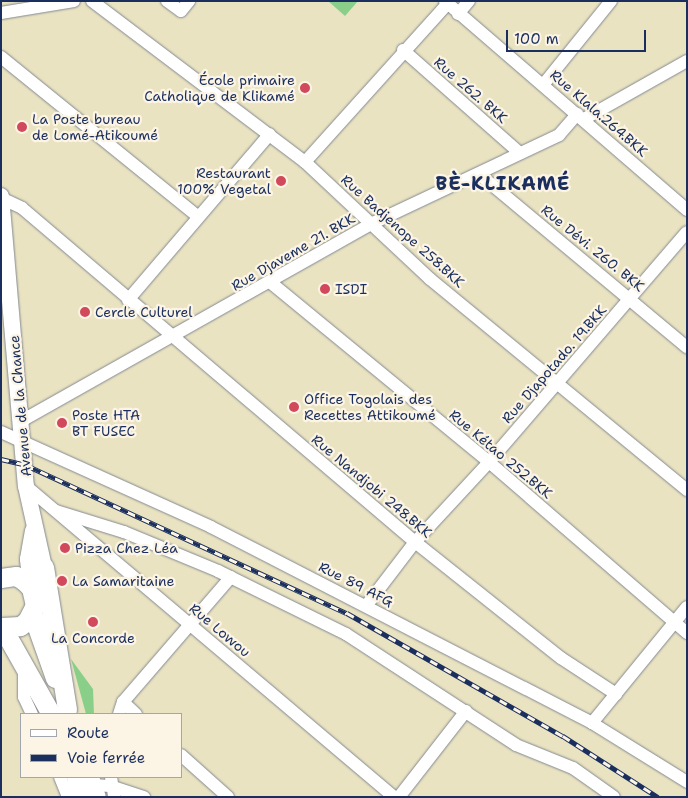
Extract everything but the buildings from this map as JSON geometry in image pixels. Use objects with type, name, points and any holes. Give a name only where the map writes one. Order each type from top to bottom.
[{"type":"highway","points":[[44,567],[62,712]]},
{"type":"highway","points":[[1,578],[16,576],[32,599],[62,712]]},
{"type":"highway","points":[[32,599],[20,626],[2,627],[24,668],[62,712]]},
{"type":"main road","name":"Avenue de la Chance","points":[[1,197],[23,420],[26,486],[44,567],[41,584],[32,599]]},
{"type":"main road","name":"Avenue de la Chance","points":[[32,599],[28,559],[30,534],[35,526]]},
{"type":"street","points":[[1,12],[74,1]]},
{"type":"street","name":"Rue Badjenope 258.BKK","points":[[92,1],[305,162],[373,223],[430,279],[557,381],[687,490]]},
{"type":"street","points":[[167,1],[181,11],[189,1]]},
{"type":"street","points":[[458,14],[469,1]]},
{"type":"street","points":[[543,85],[611,1]]},
{"type":"street","points":[[305,162],[447,2]]},
{"type":"street","name":"Rue Klala.264.BKK","points":[[447,2],[458,14],[581,116],[687,210]]},
{"type":"street","name":"Rue 262. BKK","points":[[403,50],[520,153]]},
{"type":"street","points":[[1,57],[197,216]]},
{"type":"street","name":"Rue Djaveme 21. BKK","points":[[23,420],[173,338],[373,223],[559,135],[581,116],[686,63]]},
{"type":"street","points":[[128,300],[197,216],[270,134]]},
{"type":"street","name":"Rue Dévi. 260. BKK","points":[[479,174],[687,347]]},
{"type":"street","name":"Rue Nandjobi 248.BKK","points":[[1,197],[22,208],[415,542],[561,658],[616,694]]},
{"type":"street","name":"Rue Djapotado. 19.BKK","points":[[366,606],[415,542],[489,462],[687,232]]},
{"type":"street","name":"Rue Kétao 252.BKK","points":[[270,282],[489,462],[687,633]]},
{"type":"street","name":"Rue 89 AFG","points":[[1,432],[23,440],[211,527],[366,606],[592,723],[687,782]]},
{"type":"street","name":"Rue Lowou","points":[[26,486],[394,797]]},
{"type":"street","points":[[56,510],[124,532],[231,577],[346,634],[516,745],[572,768],[614,797]]},
{"type":"street","points":[[134,713],[121,708],[231,577]]},
{"type":"street","points":[[592,723],[687,607]]},
{"type":"street","points":[[24,668],[24,696],[32,713]]},
{"type":"street","points":[[399,797],[466,711]]},
{"type":"street","points":[[182,756],[228,797]]},
{"type":"street","points":[[62,778],[90,789],[144,797]]},
{"type":"green space","points":[[328,1],[358,1],[345,16]]},
{"type":"green space","points":[[71,659],[93,689],[94,713],[86,713]]},
{"type":"railway","points":[[1,459],[26,465],[347,613],[563,736],[658,797]]},
{"type":"place","name":"École primaire Catholique de Klikamé","points":[[305,88]]},
{"type":"place","name":"La Poste bureau de Lomé-Atikoumé","points":[[22,127]]},
{"type":"place","name":"Restaurant 100% Vegetal","points":[[281,181]]},
{"type":"place","name":"ISDI","points":[[325,289]]},
{"type":"place","name":"Cercle Culturel","points":[[85,312]]},
{"type":"place","name":"Office Togolais des Recettes Attikoumé","points":[[294,407]]},
{"type":"place","name":"Poste HTA BT FUSEC","points":[[62,423]]},
{"type":"place","name":"Pizza Chez Léa","points":[[65,548]]},
{"type":"place","name":"La Samaritaine","points":[[62,581]]},
{"type":"place","name":"La Concorde","points":[[93,622]]},
{"type":"district","name":"BÈ-KLIKAMÉ","points":[[503,184]]}]
